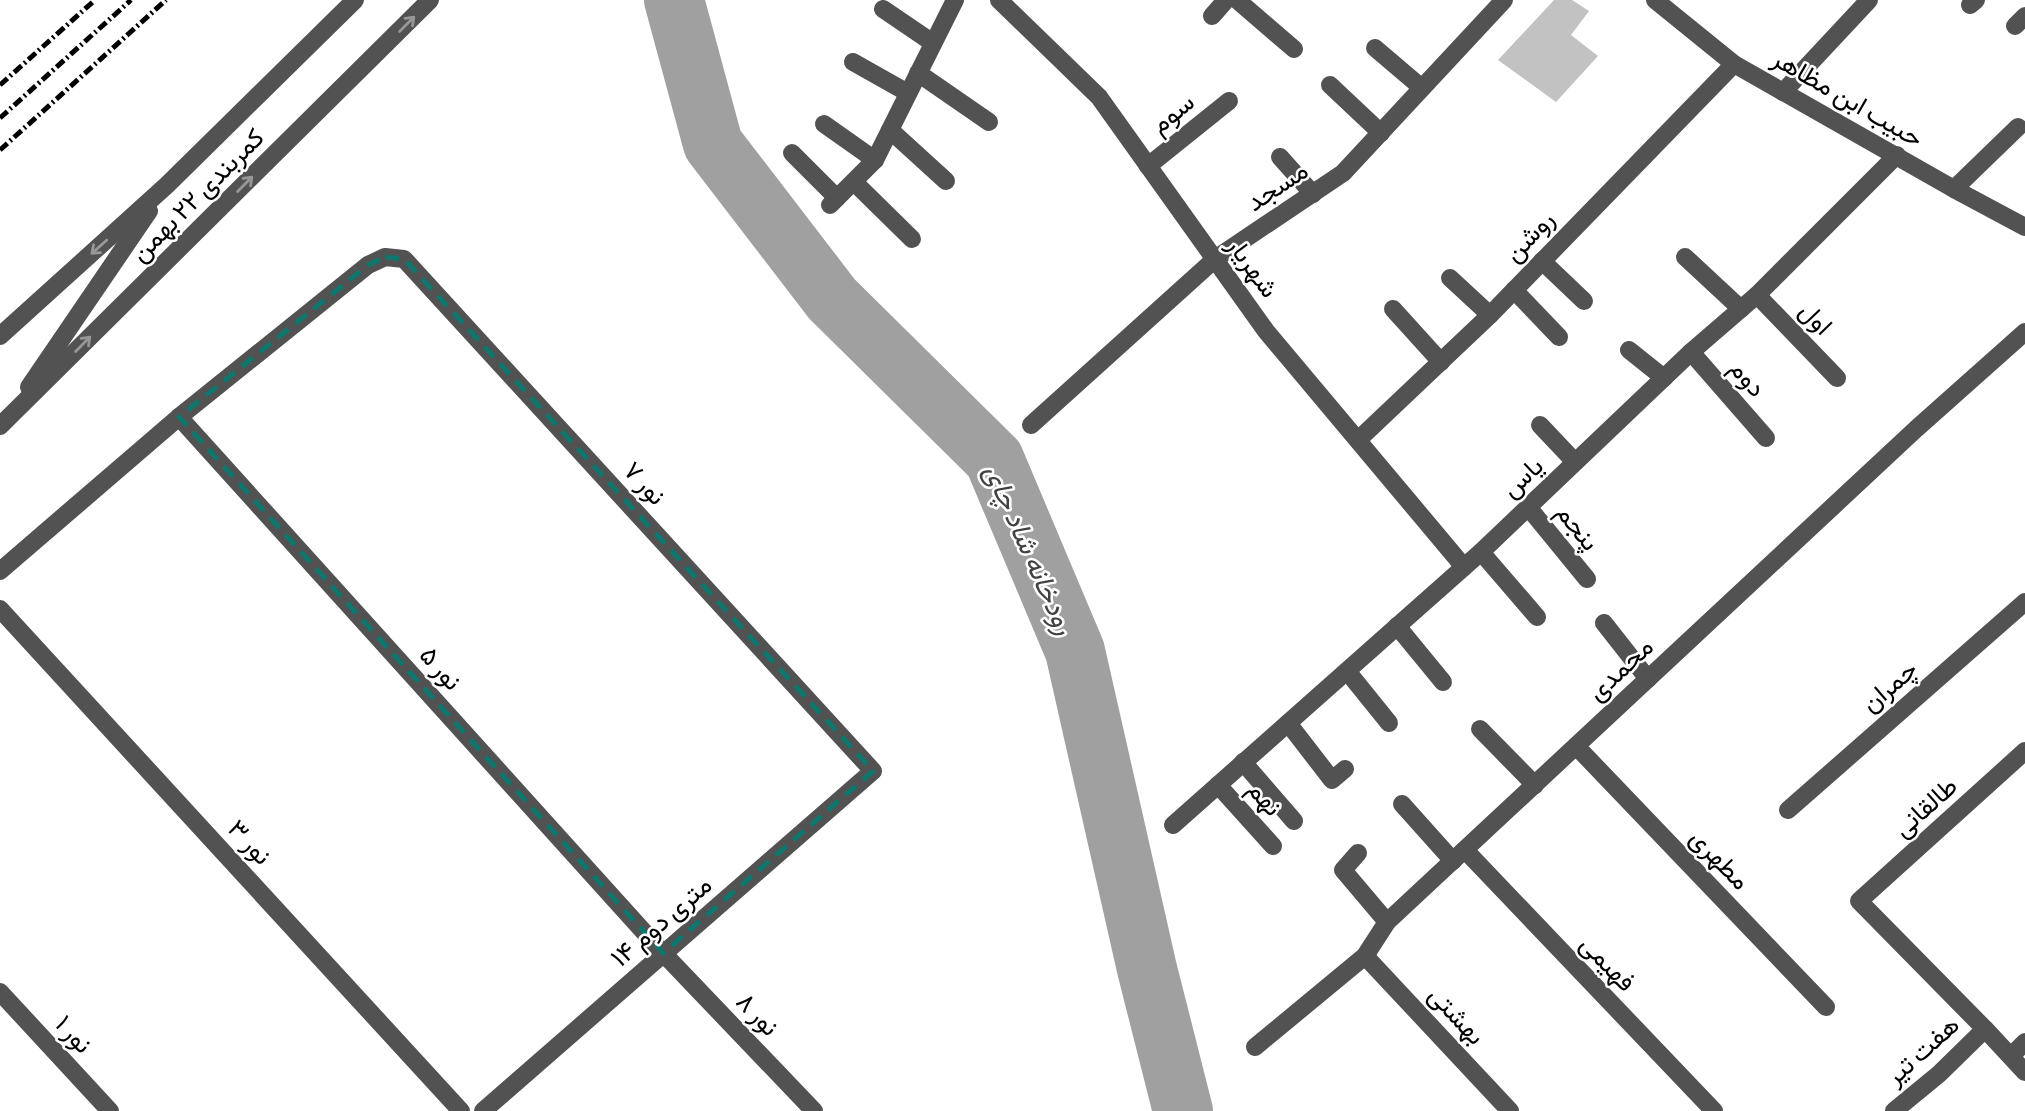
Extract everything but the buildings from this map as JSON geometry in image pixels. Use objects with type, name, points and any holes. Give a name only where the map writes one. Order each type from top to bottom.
[{"type":"street","name":"کمربندی ۲۲ بهمن","points":[[0,337],[167,185],[355,0]]},
{"type":"street","name":"کمربندی ۲۲ بهمن","points":[[2,424],[430,0]]},
{"type":"street","points":[[792,153],[834,202],[875,160],[955,0]]},
{"type":"street","name":"شهریار","points":[[999,0],[1100,97],[1266,331],[1464,566]]},
{"type":"street","points":[[1212,16],[1226,0]]},
{"type":"street","points":[[1237,0],[1294,49]]},
{"type":"street","name":"مسجد","points":[[1031,425],[1215,259],[1343,173],[1504,0]]},
{"type":"street","name":"حبیب ابن مظاهر","points":[[1655,0],[1734,64],[2025,227]]},
{"type":"street","points":[[1783,92],[1869,0]]},
{"type":"street","points":[[883,9],[933,43]]},
{"type":"street","points":[[1376,48],[1422,88]]},
{"type":"street","points":[[852,62],[908,93]]},
{"type":"street","name":"روشن","points":[[1358,440],[1490,315],[1734,64]]},
{"type":"street","points":[[918,73],[989,122]]},
{"type":"street","points":[[1330,85],[1381,133]]},
{"type":"street","name":"سوم","points":[[1148,166],[1229,101]]},
{"type":"street","points":[[824,124],[875,160]]},
{"type":"street","points":[[1954,189],[2018,127]]},
{"type":"street","points":[[890,131],[946,181]]},
{"type":"street","name":"یاس","points":[[1173,825],[1481,552],[1691,352],[1757,295],[1897,155]]},
{"type":"street","points":[[1280,157],[1313,194]]},
{"type":"street","points":[[854,182],[912,239]]},
{"type":"street","points":[[2,424],[167,185]]},
{"type":"street","name":"نور ۷","points":[[179,417],[368,265],[385,257],[404,259],[873,771]]},
{"type":"street","points":[[1685,257],[1741,309]]},
{"type":"street","points":[[1542,261],[1584,301]]},
{"type":"street","points":[[1450,278],[1490,315]]},
{"type":"street","points":[[1514,290],[1559,337]]},
{"type":"street","name":"اول","points":[[1757,295],[1837,378]]},
{"type":"street","points":[[1393,309],[1441,362]]},
{"type":"street","name":"محمدی","points":[[1255,1047],[1365,956],[1387,922],[1916,429],[2025,332]]},
{"type":"street","points":[[1629,350],[1664,378]]},
{"type":"street","name":"دوم","points":[[1691,352],[1766,438]]},
{"type":"street","points":[[0,571],[179,417]]},
{"type":"street","name":"نور ۵","points":[[179,417],[663,953]]},
{"type":"street","points":[[1540,425],[1575,463]]},
{"type":"street","name":"پنجم","points":[[1528,507],[1587,579]]},
{"type":"street","points":[[1481,552],[1537,617]]},
{"type":"street","name":"چمران","points":[[1788,810],[2025,603]]},
{"type":"street","name":"نور ۳","points":[[0,610],[461,1111]]},
{"type":"street","points":[[1604,623],[1648,679]]},
{"type":"street","points":[[1397,626],[1443,682]]},
{"type":"street","points":[[1347,671],[1390,723]]},
{"type":"street","points":[[1288,723],[1332,780],[1345,769]]},
{"type":"street","points":[[1480,729],[1535,785]]},
{"type":"street","name":"مطهری","points":[[1576,746],[1826,1007]]},
{"type":"street","name":"طالقانی","points":[[1985,1029],[1859,901],[2025,751]]},
{"type":"street","points":[[1243,762],[1294,821]]},
{"type":"street","name":"۱۴ متری دوم","points":[[483,1111],[873,771]]},
{"type":"street","name":"نهم","points":[[1218,785],[1273,846]]},
{"type":"street","name":"فهیمی","points":[[1402,804],[1459,856],[1714,1111]]},
{"type":"street","points":[[1358,853],[1343,870],[1387,922]]},
{"type":"street","name":"نور ۸","points":[[663,953],[814,1111]]},
{"type":"street","name":"بهشتی","points":[[1365,956],[1510,1111]]},
{"type":"street","name":"نور ۱","points":[[0,992],[110,1111]]},
{"type":"street","points":[[1985,1029],[2025,1072]]},
{"type":"street","name":"هفت تیر","points":[[1894,1111],[1939,1074],[1985,1029]]},
{"type":"street","points":[[2011,1056],[2025,1042]]},
{"type":"highlighted area","points":[[385,257],[404,259],[873,771],[663,953],[179,417],[368,265]]},
{"type":"waterway","name":"رودخانه شاد چای","points":[[674,0],[713,144],[832,299],[994,459],[1075,651],[1147,969],[1183,1111]]},
{"type":"railway","points":[[0,85],[95,0]]},
{"type":"railway","points":[[0,118],[131,0]]},
{"type":"railway","points":[[0,150],[166,0]]}]
